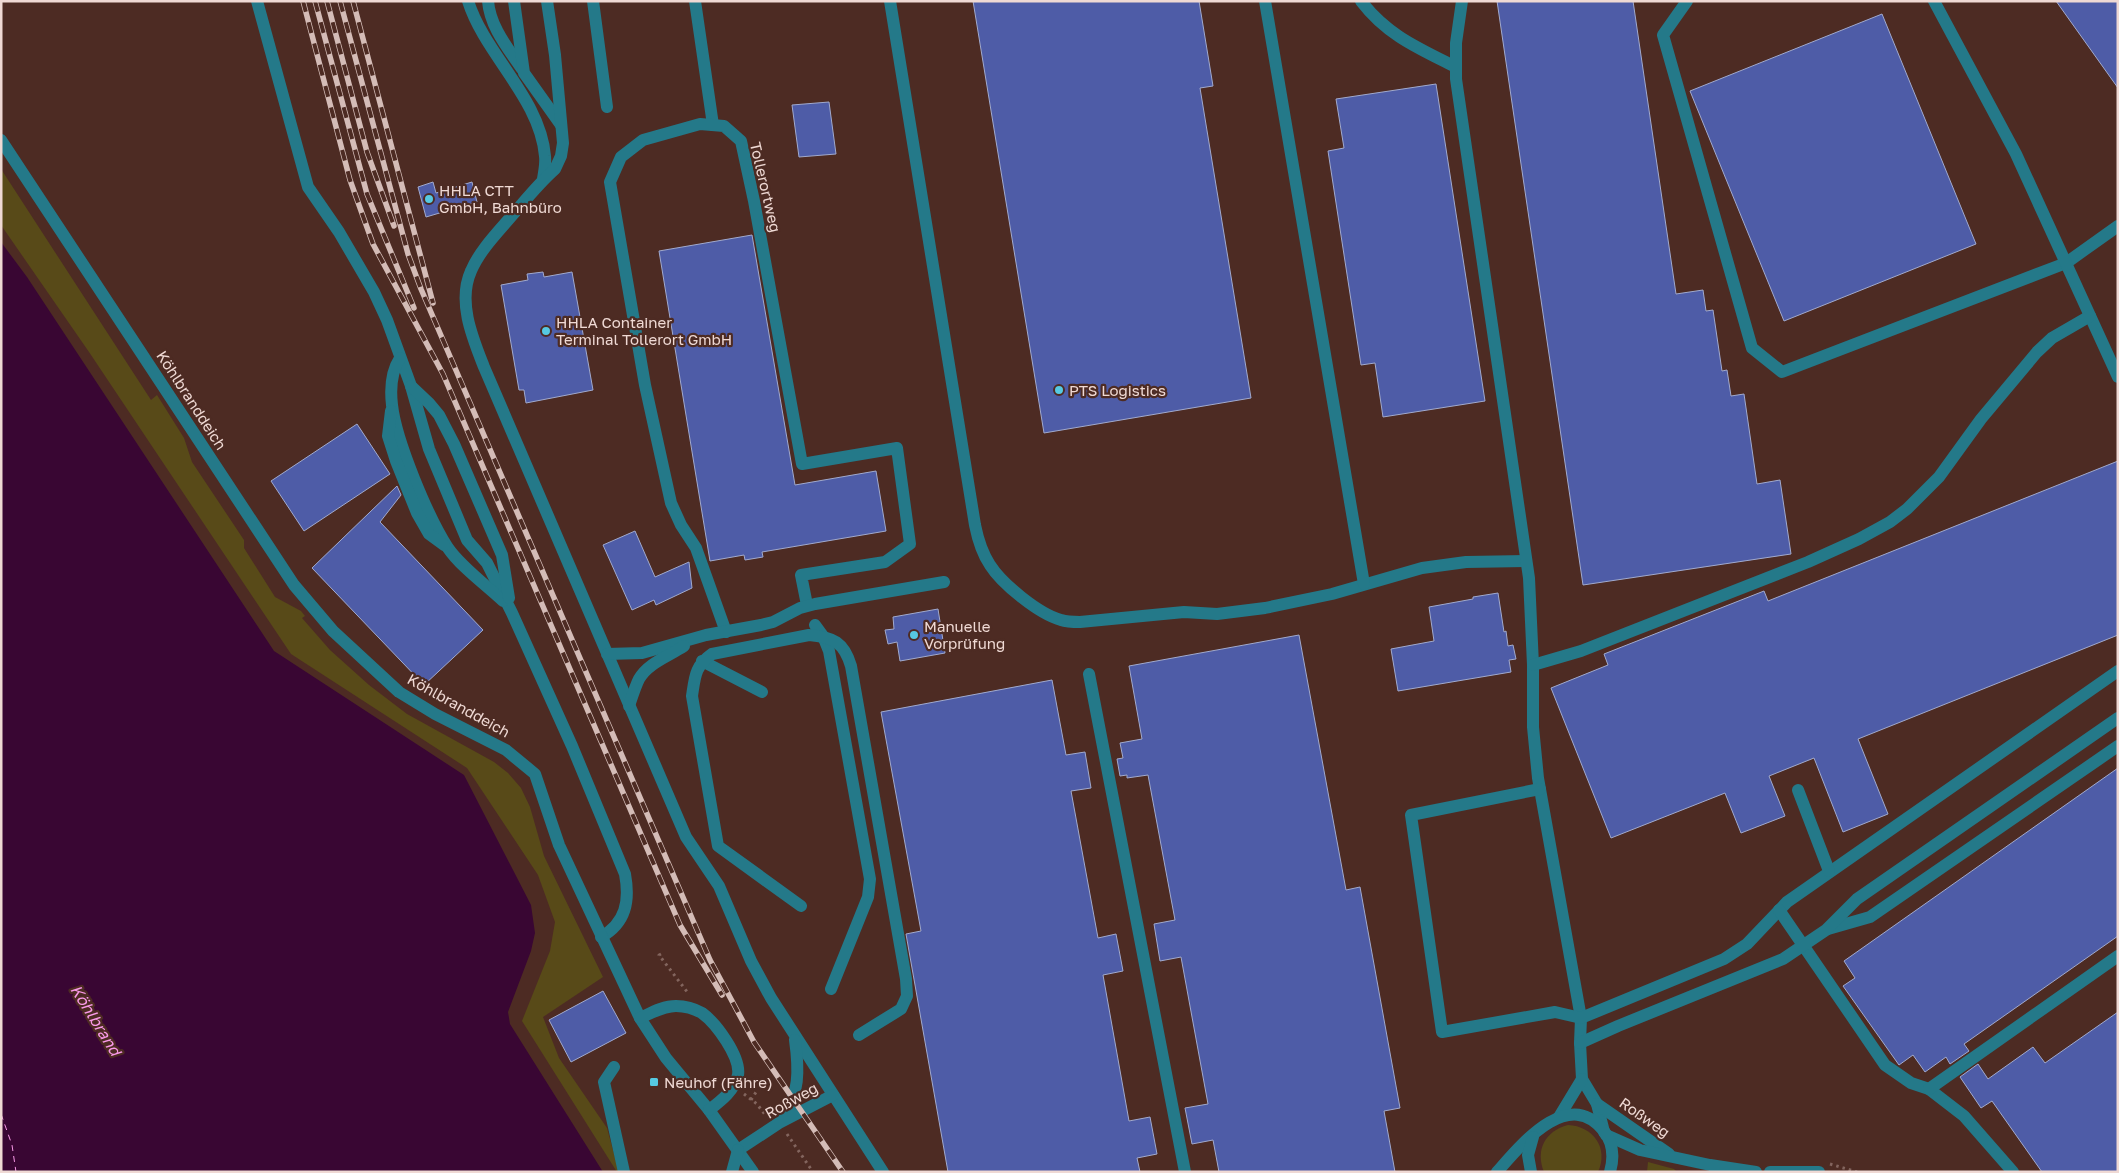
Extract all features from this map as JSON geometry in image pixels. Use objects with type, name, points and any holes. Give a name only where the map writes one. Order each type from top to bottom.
[{"type":"street","points":[[256,1],[308,188],[343,239],[374,292],[411,386],[429,449],[467,540],[487,563],[512,613],[572,746],[625,874],[628,894],[625,908],[620,921],[612,931],[601,937]]},
{"type":"street","points":[[468,1],[481,31],[515,82],[537,126],[543,142],[545,158],[543,179]]},
{"type":"street","points":[[488,1],[489,15],[492,21],[524,73],[560,125]]},
{"type":"street","points":[[514,1],[524,73]]},
{"type":"street","points":[[547,1],[555,55],[562,143],[561,156],[555,168],[543,179],[478,258],[470,273],[467,309],[471,331],[484,367],[686,837],[719,886],[751,961],[794,1035],[833,1095]]},
{"type":"street","points":[[593,1],[607,107]]},
{"type":"street","points":[[695,1],[712,125]]},
{"type":"street","points":[[890,1],[975,525],[982,550],[995,572],[1036,607],[1060,620],[1073,622],[1184,612],[1217,614],[1265,608],[1332,594],[1398,574],[1444,564],[1491,560],[1526,561]]},
{"type":"street","points":[[1265,1],[1364,584]]},
{"type":"street","points":[[1361,1],[1378,21],[1394,34],[1456,67]]},
{"type":"street","points":[[1462,1],[1456,43],[1456,79],[1531,593],[1534,665],[1533,727],[1540,789],[1581,1018],[1582,1079],[1559,1117],[1539,1129],[1497,1172]]},
{"type":"street","points":[[1687,1],[1662,36],[1752,348],[1782,372],[2066,263],[2118,226]]},
{"type":"street","points":[[1934,1],[2002,125],[2118,378]]},
{"type":"street","name":"Tollerortweg","points":[[726,632],[696,548],[681,525],[671,503],[645,385],[610,182],[621,157],[643,140],[700,124],[724,126],[741,141],[756,210],[802,464],[897,448],[910,544],[885,562],[801,574],[807,605]]},
{"type":"street","name":"Köhlbranddeich","points":[[1,140],[294,585],[333,631],[399,692],[435,714],[506,750],[535,774],[559,845],[640,1018],[666,1058],[709,1110],[753,1172]]},
{"type":"street","points":[[1534,665],[1581,650],[1808,562],[1859,539],[1890,522],[1908,509],[1939,477],[1981,419],[2038,352],[2052,338],[2090,316]]},
{"type":"street","points":[[400,358],[393,372],[392,406],[388,436],[417,513],[429,534],[449,549],[504,602],[512,613]]},
{"type":"street","points":[[411,386],[439,415],[454,444],[502,555],[512,613]]},
{"type":"street","points":[[607,654],[635,654],[766,624],[807,605],[944,582]]},
{"type":"street","points":[[815,625],[823,636],[829,651],[870,879],[868,898],[831,989]]},
{"type":"street","points":[[802,906],[718,846],[692,696],[695,674],[702,661],[712,654],[809,636],[823,636],[838,643],[847,653],[851,666],[906,979],[907,996],[901,1009],[859,1035]]},
{"type":"street","points":[[629,706],[638,680],[645,671],[692,640]]},
{"type":"street","points":[[702,661],[762,692]]},
{"type":"street","points":[[1540,789],[1411,815],[1442,1032],[1555,1012],[1581,1018],[1724,959],[1747,944],[1787,902],[1829,871],[2118,671]]},
{"type":"street","points":[[1089,674],[1185,1172]]},
{"type":"street","points":[[1580,1043],[1783,959],[1826,930],[1857,899],[2118,718]]},
{"type":"street","points":[[1826,930],[1870,917],[2118,746]]},
{"type":"street","points":[[1798,790],[1829,871]]},
{"type":"street","points":[[1779,910],[1885,1065],[1911,1083],[1929,1089],[1964,1116],[2013,1172]]},
{"type":"street","points":[[1929,1089],[2118,956]]},
{"type":"street","points":[[640,1018],[659,1009],[676,1006],[691,1008],[702,1013],[734,1051],[738,1062],[735,1085],[726,1097],[709,1110]]},
{"type":"street","points":[[777,1124],[794,1101],[798,1082],[798,1062],[794,1035]]},
{"type":"street","points":[[614,1067],[604,1082],[624,1172]]},
{"type":"street","name":"Roßweg","points":[[1582,1079],[1597,1104],[1612,1155],[1610,1172]]},
{"type":"street","name":"Roßweg","points":[[738,1150],[777,1124],[833,1095],[883,1172]]},
{"type":"street","name":"Roßweg","points":[[1597,1104],[1674,1157]]},
{"type":"street","name":"Roßweg","points":[[1559,1117],[1570,1115],[1582,1117],[1593,1122],[1605,1133],[1640,1150],[1710,1165],[1756,1172]]},
{"type":"street","points":[[1531,1172],[1529,1151],[1532,1139],[1539,1129]]},
{"type":"street","points":[[732,1172],[738,1150]]},
{"type":"street","points":[[1770,1172],[1824,1168]]},
{"type":"path","points":[[661,954],[659,955],[692,998]]},
{"type":"path","points":[[735,1085],[777,1124],[813,1172]]},
{"type":"path","points":[[751,1100],[758,1089]]},
{"type":"path","points":[[1824,1168],[1857,1172]]},
{"type":"shaded area","points":[[1,169],[151,400],[157,395],[184,438],[192,462],[244,540],[244,548],[275,597],[301,611],[305,616],[302,618],[330,650],[369,685],[407,714],[494,762],[508,773],[521,788],[530,807],[544,856],[603,977],[543,1017],[559,1058],[607,1128],[619,1172],[617,1172],[522,1021],[550,951],[555,922],[538,875],[467,768],[291,654],[89,352],[1,225]]},
{"type":"shaded area","points":[[1568,1125],[1585,1129],[1596,1140],[1600,1147],[1601,1155],[1598,1172],[1544,1172],[1541,1156],[1544,1142],[1553,1132]]},
{"type":"shaded area","points":[[1648,1162],[1674,1169],[1677,1172],[1647,1172]]},
{"type":"water","name":"Köhlbrand","points":[[1,242],[27,277],[274,651],[464,775],[531,905],[535,933],[531,951],[508,1012],[510,1024],[603,1172],[1,1172]]},
{"type":"building","points":[[973,1],[1199,1],[1213,86],[1200,88],[1251,398],[1044,433]]},
{"type":"building","points":[[1497,1],[1633,1],[1676,294],[1703,290],[1706,311],[1713,310],[1722,371],[1727,370],[1731,396],[1744,394],[1757,484],[1780,480],[1791,554],[1583,585]]},
{"type":"building","points":[[2056,1],[2118,1],[2118,88]]},
{"type":"building","points":[[1882,14],[1976,244],[1784,321],[1690,91]]},
{"type":"building","points":[[1436,84],[1485,401],[1383,417],[1375,363],[1361,365],[1328,151],[1344,148],[1336,99]]},
{"type":"building","points":[[829,102],[836,154],[799,157],[792,105]]},
{"type":"building","points":[[433,182],[436,193],[472,182],[477,202],[426,217],[418,187]]},
{"type":"building","points":[[752,235],[795,485],[876,471],[886,531],[762,552],[763,557],[745,560],[744,555],[710,561],[659,251]]},
{"type":"building","name":"HHLA Container Terminal Tollerort GmbH","points":[[543,272],[544,277],[572,272],[593,390],[526,403],[524,390],[519,390],[501,285],[528,280],[527,274]]},
{"type":"building","points":[[357,424],[390,474],[304,531],[271,481]]},
{"type":"building","points":[[2118,461],[2118,635],[1858,739],[1888,814],[1843,832],[1814,758],[1769,776],[1785,816],[1741,833],[1725,793],[1611,838],[1551,688],[1608,665],[1604,654],[1764,591],[1768,601]]},
{"type":"building","points":[[397,486],[401,495],[380,522],[483,630],[424,685],[312,568]]},
{"type":"building","points":[[635,531],[655,577],[689,562],[692,588],[656,605],[654,600],[632,610],[603,545]]},
{"type":"building","points":[[1498,593],[1504,632],[1506,631],[1508,646],[1513,645],[1516,659],[1509,660],[1511,672],[1398,691],[1391,649],[1434,641],[1429,607]]},
{"type":"building","name":"Manuelle Vorprüfung","points":[[938,609],[945,653],[900,661],[897,642],[888,644],[885,630],[894,629],[893,617]]},
{"type":"building","points":[[1299,635],[1346,890],[1360,887],[1400,1108],[1384,1111],[1395,1172],[1219,1172],[1213,1140],[1192,1144],[1185,1108],[1208,1104],[1181,957],[1160,961],[1154,924],[1175,920],[1148,775],[1127,778],[1127,775],[1120,776],[1117,759],[1123,758],[1120,743],[1142,739],[1129,666]]},
{"type":"building","points":[[1052,680],[1066,755],[1085,752],[1091,788],[1071,791],[1098,938],[1116,934],[1123,971],[1103,975],[1129,1121],[1150,1117],[1157,1154],[1137,1158],[1140,1172],[948,1172],[906,934],[921,931],[881,712]]},
{"type":"building","points":[[2118,768],[2118,936],[1964,1044],[1969,1051],[1950,1064],[1946,1057],[1925,1072],[1913,1055],[1899,1065],[1843,986],[1855,978],[1844,961]]},
{"type":"building","points":[[603,991],[626,1033],[571,1062],[549,1020]]},
{"type":"building","points":[[2118,1012],[2118,1172],[2042,1172],[1992,1101],[1981,1108],[1960,1077],[1978,1064],[1988,1079],[2033,1047],[2045,1063]]},
{"type":"ferry route","points":[[1,1114],[12,1145],[16,1172]]},
{"type":"railway","points":[[303,1],[350,180],[373,244],[443,374],[680,925],[722,995]]},
{"type":"railway","points":[[315,1],[367,194],[414,308]]},
{"type":"railway","points":[[327,1],[367,152],[394,226]]},
{"type":"railway","points":[[340,1],[408,254],[421,289],[710,960],[754,1042],[843,1172]]},
{"type":"railway","points":[[353,1],[433,303]]},
{"type":"place","name":"HHLA CTT GmbH, Bahnbüro","points":[[429,199]]},
{"type":"place","name":"HHLA Container Terminal Tollerort GmbH","points":[[546,331]]},
{"type":"place","name":"PTS Logistics","points":[[1059,390]]},
{"type":"place","name":"Manuelle Vorprüfung","points":[[914,635]]},
{"type":"place","name":"Neuhof (Fähre)","points":[[654,1082]]}]
